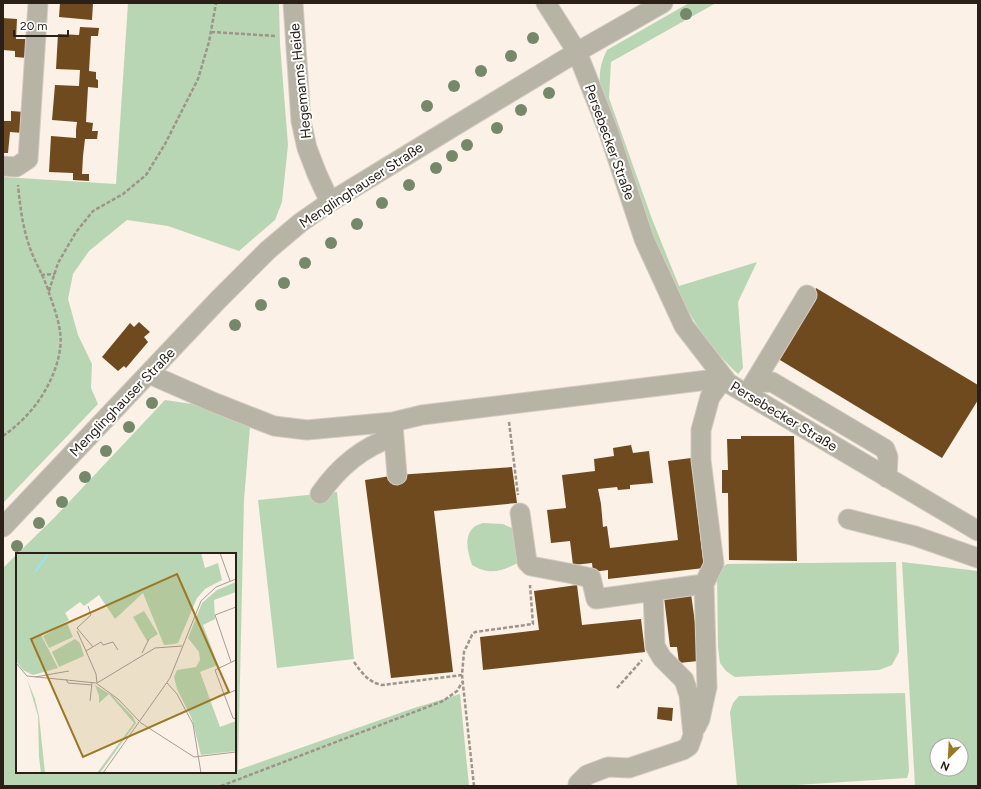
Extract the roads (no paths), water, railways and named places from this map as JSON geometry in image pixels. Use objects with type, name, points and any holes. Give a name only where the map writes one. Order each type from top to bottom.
[{"type":"street","points":[[10,167],[28,159],[38,3]]},
{"type":"street","name":"Hegemanns Heide","points":[[293,3],[301,121],[307,148],[316,174],[330,202]]},
{"type":"street","name":"Persebecker Straße","points":[[546,3],[576,52],[608,130],[644,239],[684,326],[728,384],[751,389],[887,478],[978,531]]},
{"type":"street","name":"Menglinghauser Straße","points":[[3,527],[218,300],[268,250],[300,223],[330,202],[576,52],[662,3]]},
{"type":"street","points":[[751,389],[807,295]]},
{"type":"street","points":[[149,374],[213,402],[274,426],[307,430],[393,430]]},
{"type":"street","points":[[320,494],[330,480],[352,459],[393,430],[422,415],[724,378]]},
{"type":"street","points":[[578,786],[587,774],[608,767],[629,768],[683,750],[689,746],[700,719],[707,687],[704,584],[714,564],[701,460],[701,430],[710,397],[724,378]]},
{"type":"street","points":[[393,430],[397,475]]},
{"type":"street","points":[[520,513],[527,562],[532,566],[591,578],[596,599],[704,584]]},
{"type":"street","points":[[848,519],[915,536],[978,558]]},
{"type":"street","points":[[653,591],[655,646],[662,658],[684,680],[689,695],[693,735]]}]
